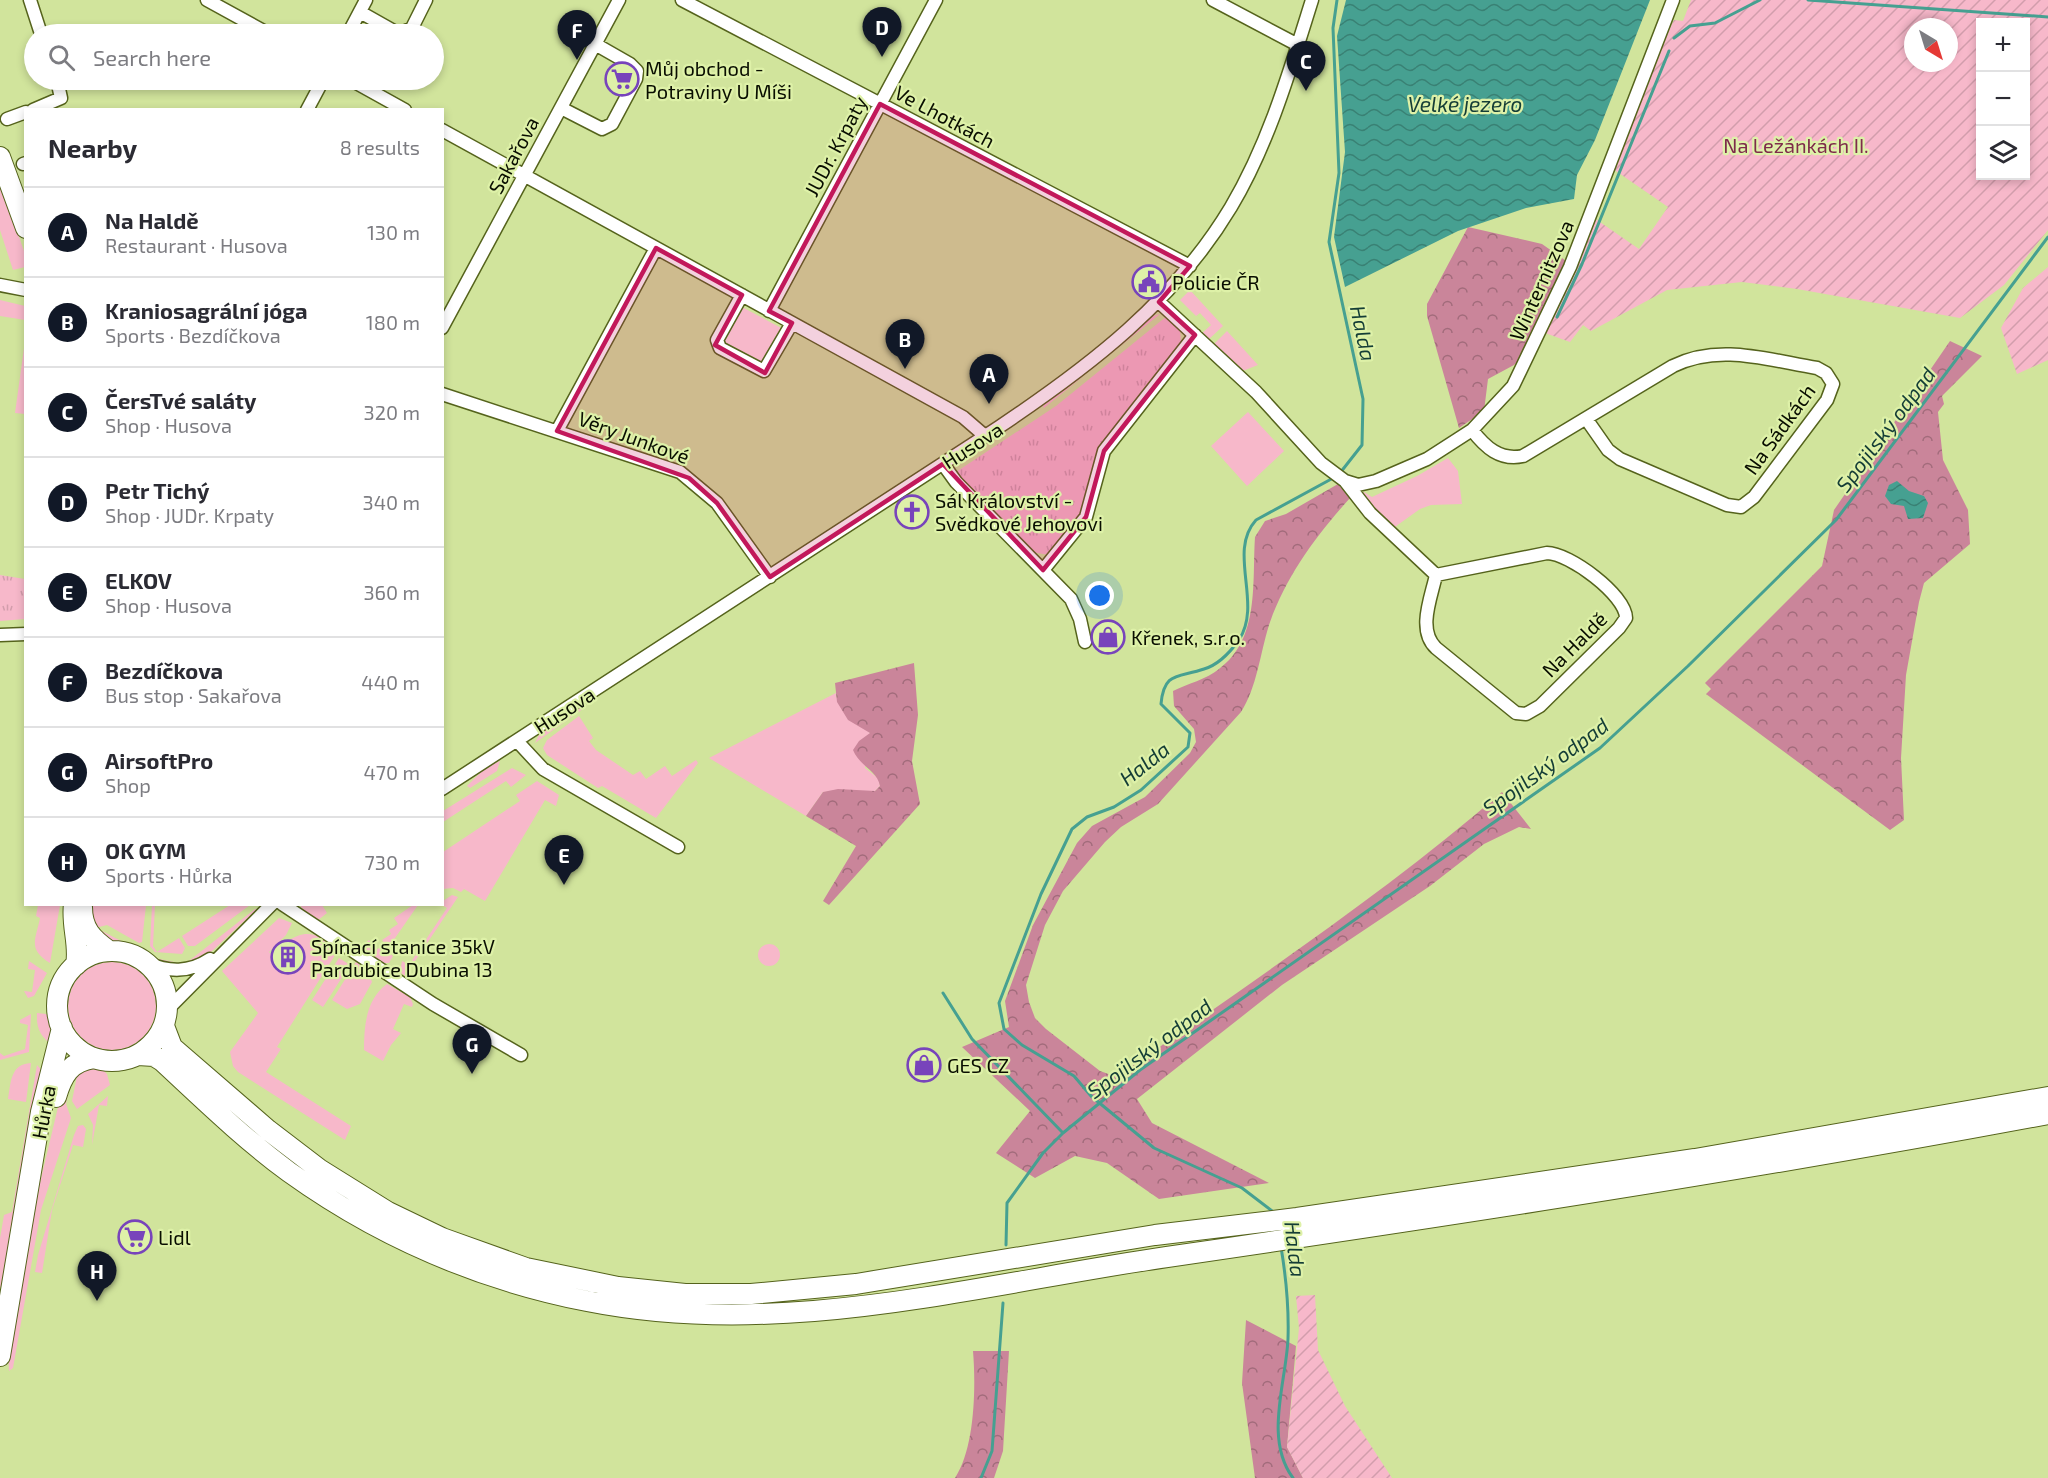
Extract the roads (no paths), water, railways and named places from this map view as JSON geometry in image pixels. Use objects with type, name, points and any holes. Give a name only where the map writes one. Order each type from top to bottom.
[{"type":"main road","points":[[0,157],[24,223]]},
{"type":"main road","points":[[74,906],[73,925],[78,954],[76,965]]},
{"type":"main road","points":[[82,906],[86,929],[109,951]]},
{"type":"main road","points":[[2048,1097],[1298,1227],[1228,1248],[811,1313],[748,1316],[695,1315],[601,1304],[528,1287],[477,1271],[376,1226],[286,1169],[162,1061],[153,1056],[138,1055],[114,1061],[94,1058],[77,1049],[62,1028],[58,1014],[58,995],[65,978],[76,965],[91,955],[109,951],[128,953],[147,963],[163,984],[166,1018],[172,1047],[268,1130],[319,1169],[363,1198],[415,1226],[469,1250],[526,1268],[587,1282],[685,1294],[783,1292],[856,1284],[1155,1235],[1226,1228],[1298,1227],[1697,1177],[2048,1114]]},
{"type":"main road","points":[[138,1055],[156,1040],[166,1018]]},
{"type":"main road","name":"Hůrka","points":[[0,1356],[41,1112],[62,1028]]},
{"type":"main road","name":"Hůrka","points":[[28,1197],[63,1076],[71,1066],[94,1058]]},
{"type":"street","points":[[30,0],[38,24]]},
{"type":"street","points":[[207,0],[251,24]]},
{"type":"street","points":[[353,24],[366,0]]},
{"type":"street","points":[[413,24],[426,0]]},
{"type":"street","name":"Sakařova","points":[[444,324],[619,0]]},
{"type":"street","name":"Ve Lhotkách","points":[[682,0],[1190,266]]},
{"type":"street","name":"JUDr. Krpaty","points":[[769,311],[936,0]]},
{"type":"street","points":[[1213,0],[1298,45]]},
{"type":"street","name":"Husova","points":[[444,788],[985,436],[1088,365],[1159,302],[1190,266],[1232,206],[1253,166],[1276,109],[1312,0]]},
{"type":"street","name":"Winternitzova","points":[[1345,481],[1358,485],[1388,477],[1426,459],[1472,429],[1513,386],[1580,244],[1673,0]]},
{"type":"street","points":[[360,12],[381,24]]},
{"type":"street","points":[[561,108],[602,129],[612,124],[636,79],[637,71],[630,64],[595,44]]},
{"type":"street","points":[[38,108],[61,98],[59,90]]},
{"type":"street","points":[[308,108],[318,90]]},
{"type":"street","points":[[379,90],[402,108]]},
{"type":"street","points":[[7,119],[24,113]]},
{"type":"street","points":[[444,131],[963,417],[985,436]]},
{"type":"street","points":[[557,431],[656,248]]},
{"type":"street","points":[[0,285],[24,290]]},
{"type":"street","points":[[742,295],[717,345],[760,371],[768,368],[792,323]]},
{"type":"street","points":[[1159,302],[1256,392],[1326,468],[1345,481],[1370,513],[1436,575]]},
{"type":"street","points":[[1043,570],[1086,517],[1104,451],[1195,335]]},
{"type":"street","name":"Na Sádkách","points":[[1472,429],[1495,453],[1516,458],[1538,450],[1673,366],[1689,358],[1710,354],[1738,355],[1817,368],[1826,373],[1833,384],[1827,400],[1754,497],[1741,507],[1726,505],[1620,459],[1608,450],[1587,420]]},
{"type":"street","name":"Věry Junkové","points":[[444,395],[670,467],[689,478],[717,503],[770,577]]},
{"type":"street","points":[[943,464],[956,482],[1075,604],[1085,642]]},
{"type":"street","name":"Na Haldě","points":[[1555,554],[1615,593],[1624,607],[1626,618],[1619,628],[1540,706],[1526,714],[1516,713],[1427,639],[1425,629],[1436,575],[1555,554]]},
{"type":"street","points":[[0,635],[24,634]]},
{"type":"street","name":"Husova","points":[[517,741],[543,769],[678,847]]},
{"type":"street","points":[[166,1018],[241,934],[270,906]]},
{"type":"street","points":[[285,906],[433,1004],[521,1055]]},
{"type":"street","points":[[147,963],[172,970],[193,968],[211,959],[241,934]]},
{"type":"water","name":"Velké jezero","points":[[1346,0],[1650,0],[1595,140],[1577,175],[1574,199],[1526,208],[1458,231],[1345,287],[1334,237],[1345,152],[1337,36]]},
{"type":"water","points":[[1897,481],[1909,491],[1924,496],[1928,503],[1923,518],[1908,519],[1904,506],[1891,504],[1885,496],[1889,485]]},
{"type":"waterway","name":"Halda","points":[[1337,0],[1333,28],[1339,173],[1329,242],[1363,399],[1362,445],[1340,473]]},
{"type":"waterway","points":[[1674,38],[1690,26],[1715,23],[1760,0]]},
{"type":"waterway","points":[[1808,0],[2048,17]]},
{"type":"waterway","points":[[1557,317],[1582,264],[1669,51]]},
{"type":"waterway","name":"Spojilský odpad","points":[[1006,1245],[1007,1203],[1043,1153],[1063,1133],[1140,1070],[1600,748],[1688,666],[1836,520],[2048,237]]},
{"type":"waterway","name":"Halda","points":[[1276,1214],[1242,1188],[1154,1148],[1091,1096],[1074,1076],[1022,1045],[1004,1029],[999,1003],[1041,894],[1072,829],[1087,817],[1114,807],[1141,790],[1188,747],[1190,733],[1161,704],[1165,686],[1180,675],[1204,669],[1219,661],[1239,640],[1248,610],[1244,547],[1248,533],[1256,520],[1335,477]]},
{"type":"waterway","points":[[943,993],[972,1039],[1063,1133]]},
{"type":"waterway","name":"Halda","points":[[1281,1247],[1287,1293],[1288,1339],[1278,1428],[1284,1463],[1293,1478]]},
{"type":"waterway","name":"Spojilský odpad","points":[[981,1478],[992,1451],[1003,1303]]},
{"type":"place","name":"Petr Tichý","points":[[882,57]]},
{"type":"place","name":"Bezdíčkova","points":[[577,60]]},
{"type":"place","name":"Můj obchod - Potraviny U Míši","points":[[622,79]]},
{"type":"place","name":"ČersTvé saláty","points":[[1306,91]]},
{"type":"place","name":"Policie ČR","points":[[1149,282]]},
{"type":"place","name":"Kraniosagrální jóga","points":[[905,369]]},
{"type":"place","name":"Na Haldě","points":[[989,404]]},
{"type":"place","name":"Sál Království - Svědkové Jehovovi","points":[[912,512]]},
{"type":"place","name":"Křenek, s.r.o.","points":[[1108,637]]},
{"type":"place","name":"ELKOV","points":[[564,885]]},
{"type":"place","name":"Spínací stanice 35kV Pardubice Dubina 13","points":[[288,957]]},
{"type":"place","name":"GES CZ","points":[[924,1065]]},
{"type":"place","name":"AirsoftPro","points":[[472,1074]]},
{"type":"place","name":"Lidl","points":[[135,1237]]},
{"type":"place","name":"OK GYM","points":[[97,1301]]},
{"type":"park label","name":"Na Ležánkách II.","points":[[1796,145]]}]
